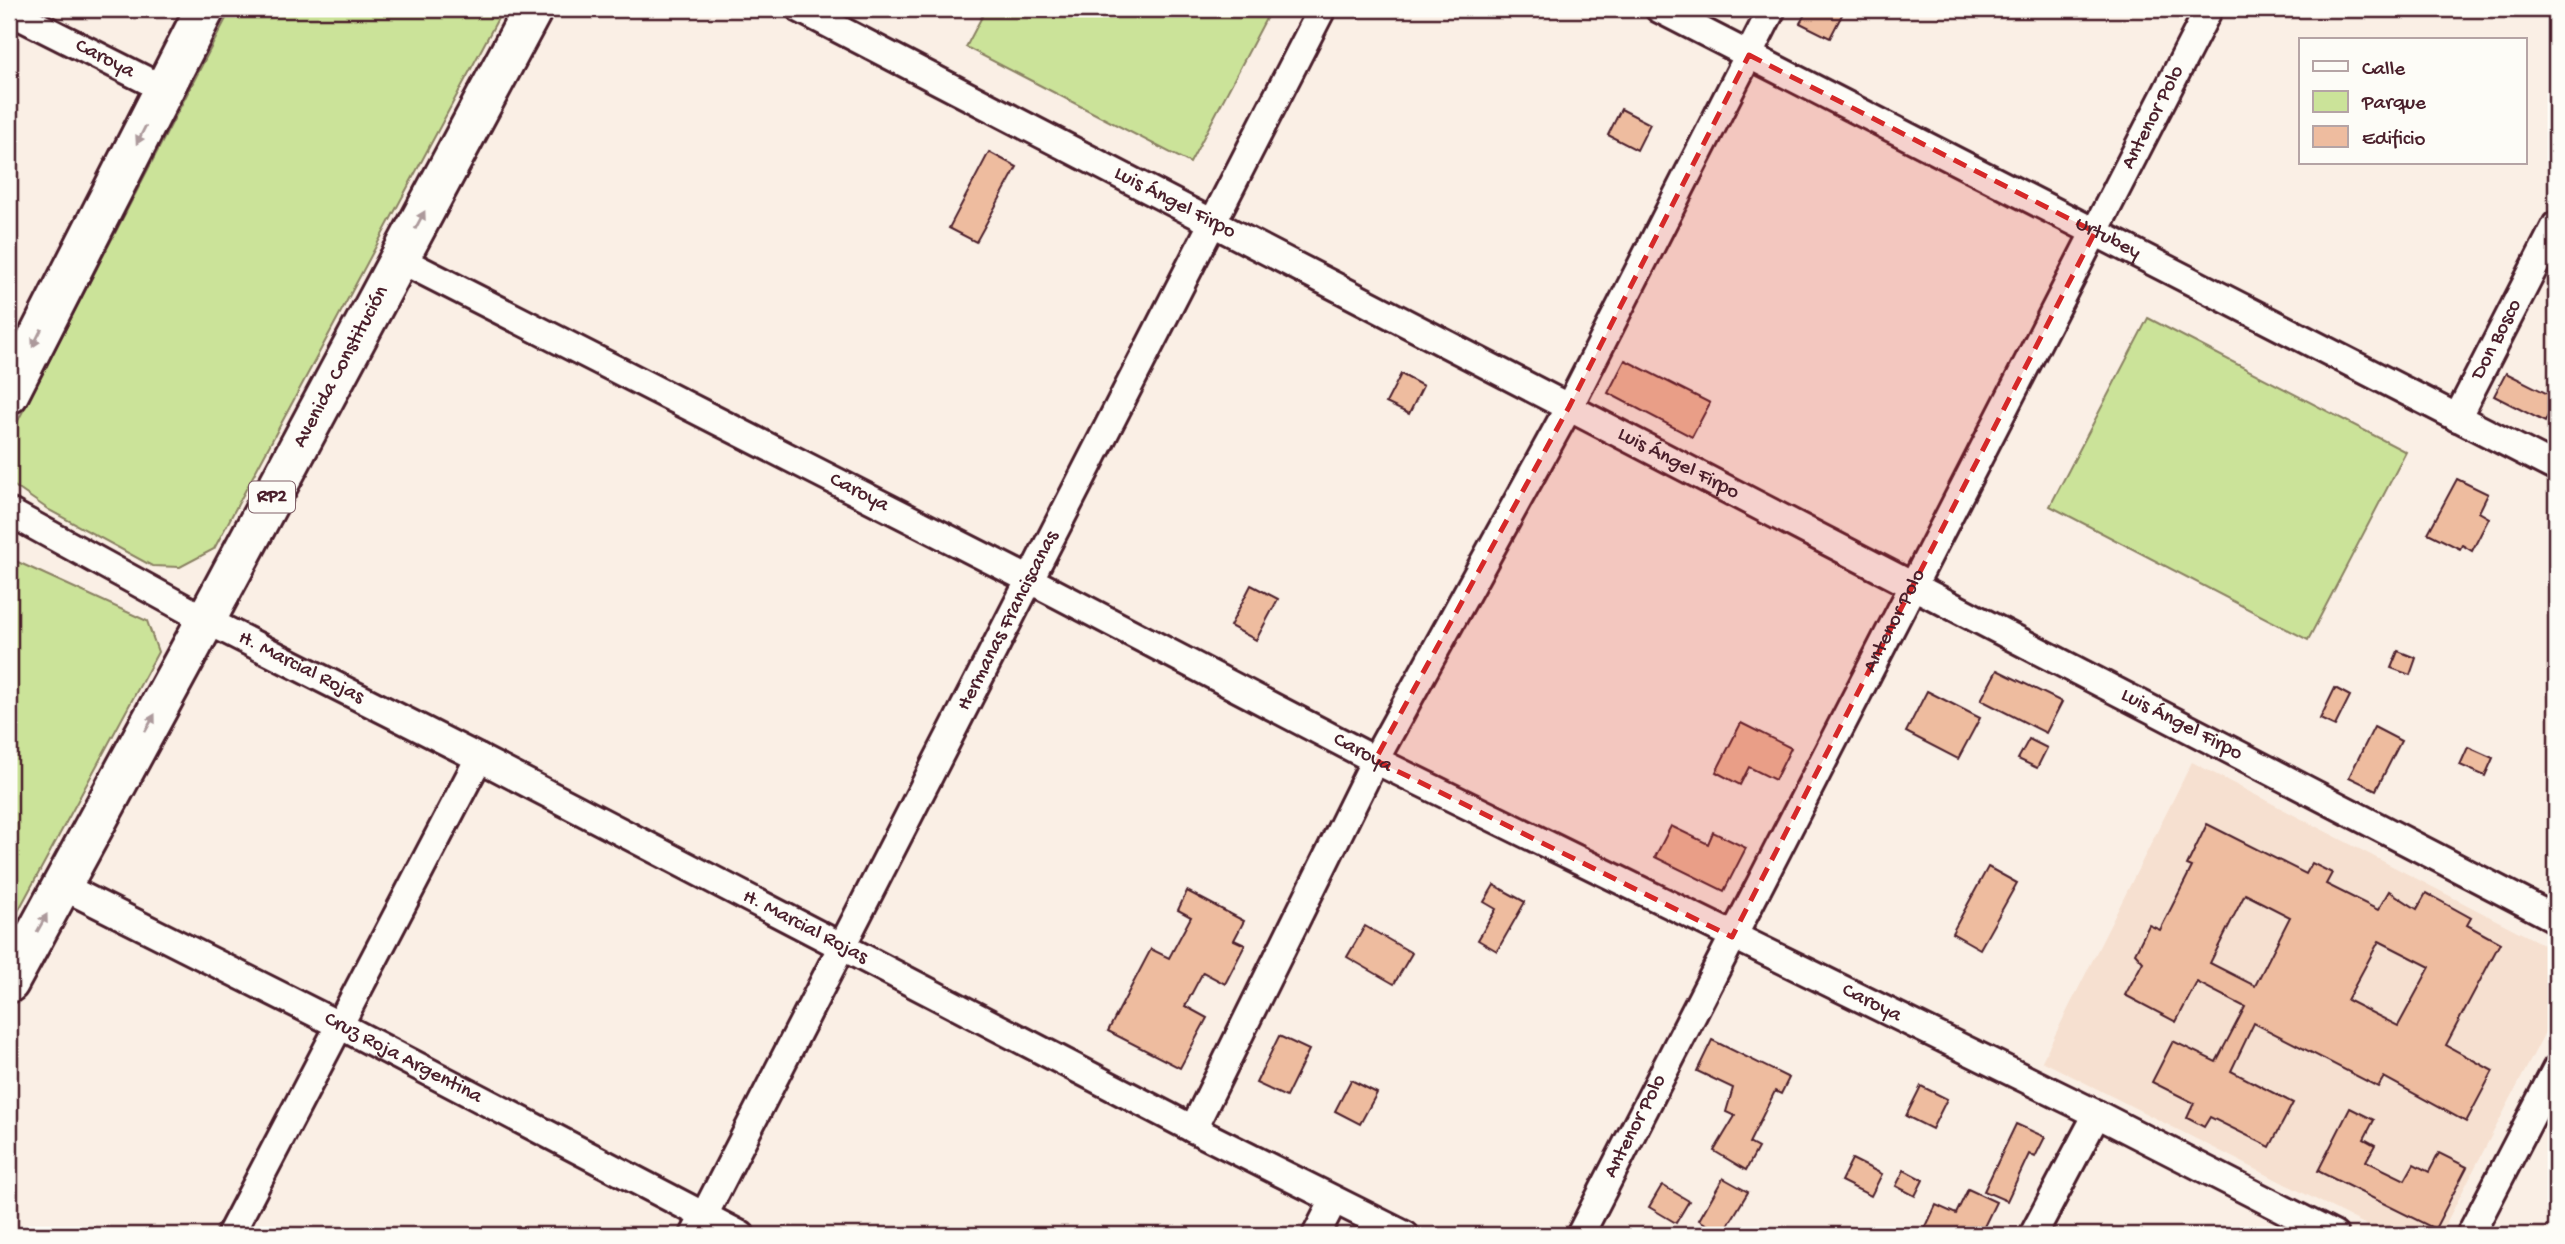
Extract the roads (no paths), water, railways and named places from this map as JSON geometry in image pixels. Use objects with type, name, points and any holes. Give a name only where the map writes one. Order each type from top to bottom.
[{"type":"main road","points":[[9,394],[205,9]]},
{"type":"main road","name":"Avenida Constitución","points":[[9,983],[533,9]]},
{"type":"street","name":"Luis Ángel Firpo","points":[[800,9],[844,19],[1212,223],[2556,919]]},
{"type":"street","name":"Hermanas Franciscanas","points":[[699,1226],[1322,9]]},
{"type":"street","name":"Urtubey","points":[[1659,9],[2556,468]]},
{"type":"street","points":[[1193,1129],[1376,760],[1569,407],[1772,9]]},
{"type":"street","name":"Antenor Polo","points":[[1580,1235],[2208,9]]},
{"type":"street","name":"Caroya","points":[[9,11],[164,89]]},
{"type":"street","name":"Don Bosco","points":[[2457,418],[2556,225]]},
{"type":"street","name":"Caroya","points":[[399,259],[1030,580],[1376,760],[2097,1114],[2334,1235]]},
{"type":"street","name":"H. Marcial Rojas","points":[[9,512],[206,620],[479,758],[1193,1129],[1405,1235]]},
{"type":"street","points":[[230,1235],[341,1027],[479,758]]},
{"type":"street","name":"Cruz Roja Argentina","points":[[62,886],[341,1027],[699,1226],[741,1235]]},
{"type":"street","points":[[2470,1235],[2556,1069]]},
{"type":"street","points":[[2033,1235],[2097,1114]]},
{"type":"street","points":[[1316,1235],[1334,1200]]}]
